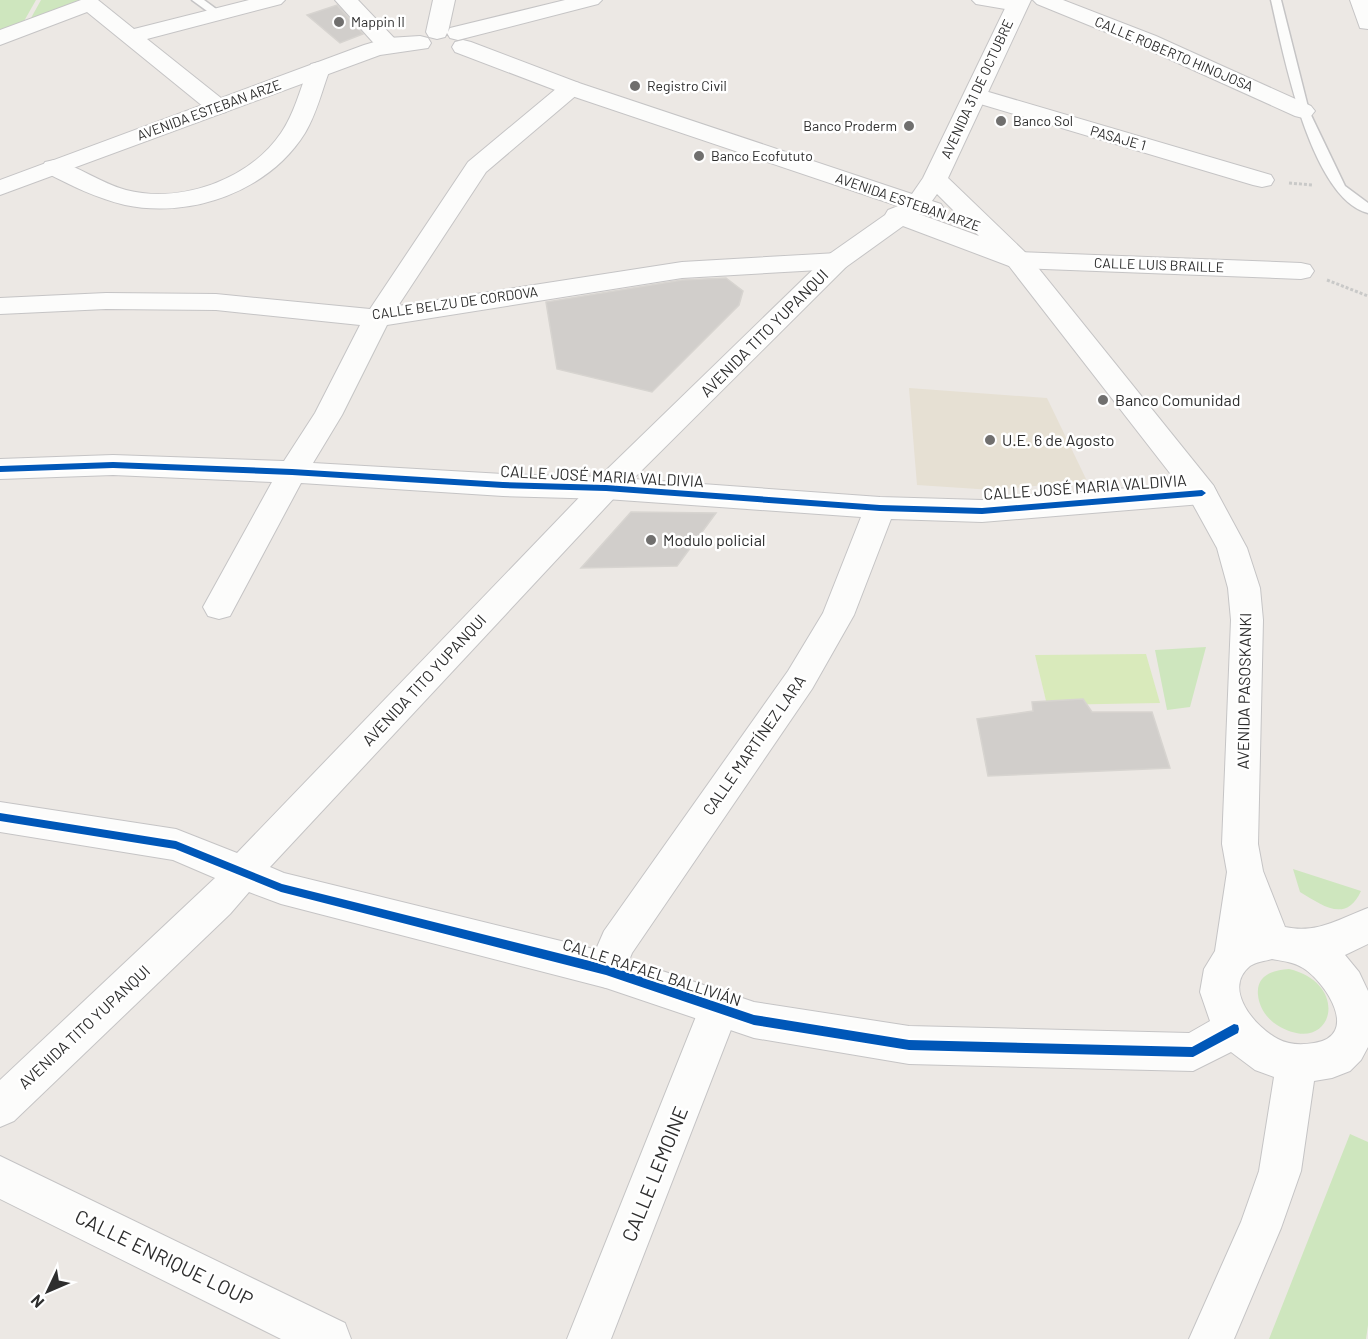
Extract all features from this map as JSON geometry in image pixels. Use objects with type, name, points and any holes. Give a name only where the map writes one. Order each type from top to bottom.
[{"type":"street","points":[[131,36],[274,0]]},
{"type":"street","points":[[346,0],[388,45]]},
{"type":"street","points":[[444,0],[443,44],[591,0]]},
{"type":"street","points":[[983,0],[1018,2]]},
{"type":"street","name":"CALLE ROBERTO HINOJOSA","points":[[1044,0],[1148,41],[1303,111]]},
{"type":"street","points":[[1361,0],[1368,23]]},
{"type":"street","name":"AVENIDA 31 DE OCTUBRE","points":[[909,211],[935,179],[1018,2]]},
{"type":"street","points":[[0,38],[90,4],[218,107]]},
{"type":"street","name":"AVENIDA ESTEBAN ARZE","points":[[0,188],[388,45],[443,44],[799,165],[909,211],[950,236],[1018,260]]},
{"type":"street","points":[[54,167],[103,191],[163,202],[203,196],[236,184],[263,167],[289,138],[319,69]]},
{"type":"street","points":[[219,607],[292,472],[328,415],[377,318],[477,167],[571,88]]},
{"type":"street","name":"PASAJE 1","points":[[975,95],[1262,180]]},
{"type":"street","name":"AVENIDA 31 DE OCTUBRE","points":[[935,179],[984,226]]},
{"type":"street","name":"AVENIDA ESTEBAN ARZE","points":[[909,211],[984,226],[1018,260]]},
{"type":"street","name":"AVENIDA TITO YUPANQUI","points":[[0,1107],[217,902],[606,488],[842,257],[909,211]]},
{"type":"street","points":[[842,257],[926,238],[950,236]]},
{"type":"street","name":"CALLE BELZU DE CORDOVA","points":[[0,306],[106,302],[216,302],[377,318],[682,270],[842,257]]},
{"type":"street","name":"CALLE LUIS BRAILLE","points":[[1018,260],[1301,271]]},
{"type":"street","name":"AVENIDA PASOSKANKI","points":[[1018,260],[1202,493],[1232,548],[1244,588],[1247,620],[1240,844],[1245,871],[1233,955]]},
{"type":"street","name":"CALLE JOSÉ MARIA VALDIVIA","points":[[0,469],[113,465],[292,472],[491,485],[606,488],[880,508],[982,511],[1202,493]]},
{"type":"street","name":"CALLE MARTÍNEZ LARA","points":[[606,970],[616,943],[800,680],[837,615],[880,508]]},
{"type":"street","name":"CALLE RAFAEL BALLIVIÁN","points":[[0,817],[176,845],[281,888],[606,970],[754,1020],[909,1045],[1193,1052],[1234,1029]]},
{"type":"street","name":"AVENIDA PASOSKANKI","points":[[1245,871],[1287,945]]},
{"type":"street","points":[[1287,945],[1323,959],[1339,975],[1350,992],[1362,1021],[1350,1044],[1337,1057],[1318,1064],[1296,1065],[1272,1058],[1258,1050],[1234,1029],[1222,1008],[1219,988],[1223,969],[1233,955],[1244,948],[1339,940],[1368,925]]},
{"type":"street","name":"CALLE LEMOINE","points":[[589,1339],[719,1009]]},
{"type":"street","points":[[1211,1339],[1260,1228],[1280,1171],[1296,1065]]},
{"type":"street","name":"CALLE ENRIQUE LOUP","points":[[0,1177],[329,1339]]},
{"type":"lane","points":[[197,0],[218,14]]},
{"type":"lane","points":[[1276,0],[1303,111],[1340,188],[1368,209]]},
{"type":"path","points":[[1262,180],[1340,188]]},
{"type":"path","points":[[1301,271],[1368,296]]},
{"type":"shaded area","name":"U.E. 6 de Agosto","points":[[909,388],[1047,398],[1087,481],[993,490],[917,485]]},
{"type":"green space","points":[[0,0],[36,0],[19,30],[0,37]]},
{"type":"green space","points":[[41,0],[77,0],[87,4],[26,27]]},
{"type":"green space","points":[[1206,647],[1190,707],[1167,710],[1155,650]]},
{"type":"green space","points":[[1146,654],[1160,703],[1047,705],[1035,655]]},
{"type":"green space","points":[[1293,869],[1361,891],[1348,907],[1333,909],[1300,892]]},
{"type":"green space","points":[[1289,969],[1309,977],[1322,989],[1328,1002],[1328,1015],[1322,1026],[1311,1033],[1296,1033],[1277,1025],[1267,1016],[1260,1004],[1258,988],[1263,978],[1272,972]]},
{"type":"green space","points":[[1350,1134],[1368,1142],[1368,1325],[1366,1339],[1269,1339]]},
{"type":"building","name":"Mappin II","points":[[337,5],[363,34],[340,43],[307,15]]},
{"type":"building","points":[[726,278],[743,291],[739,305],[652,392],[557,369],[546,302],[682,280]]},
{"type":"building","name":"Modulo policial","points":[[631,512],[716,513],[677,566],[581,568]]},
{"type":"building","points":[[1083,699],[1092,712],[1152,712],[1170,768],[988,776],[977,719],[1033,711],[1032,702]]},
{"type":"cycle path","points":[[0,469],[113,465],[292,472],[503,485],[606,488],[880,508],[982,511],[1202,493]]},
{"type":"cycle path","points":[[0,817],[176,845],[281,888],[606,970],[754,1020],[909,1045],[1193,1052],[1234,1029]]},
{"type":"place","name":"Mappin II","points":[[339,22]]},
{"type":"place","name":"Registro Civil","points":[[635,86]]},
{"type":"place","name":"Banco Sol","points":[[1001,121]]},
{"type":"place","name":"Banco Proderm","points":[[909,126]]},
{"type":"place","name":"Banco Ecofututo","points":[[699,156]]},
{"type":"place","name":"Banco Comunidad","points":[[1103,400]]},
{"type":"place","name":"U.E. 6 de Agosto","points":[[990,440]]},
{"type":"place","name":"Modulo policial","points":[[651,540]]}]
